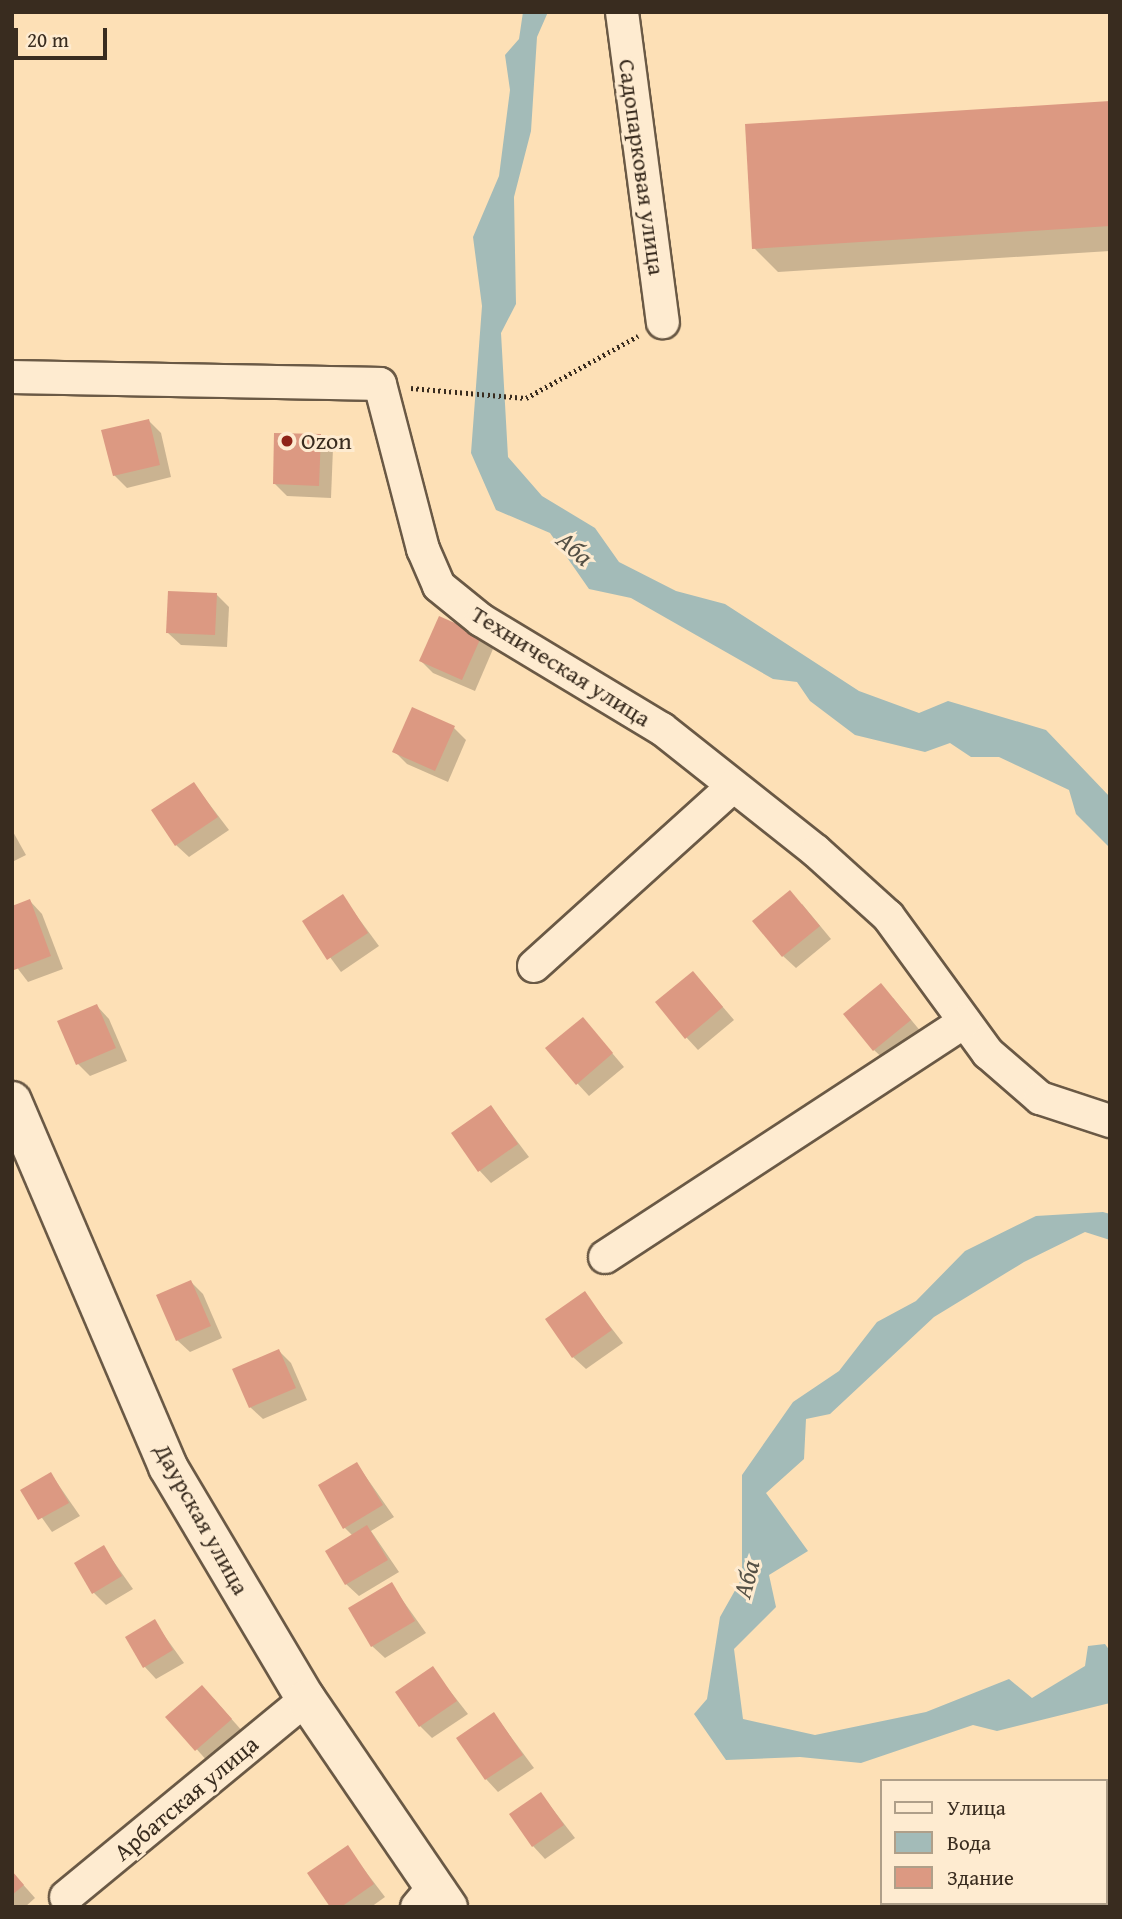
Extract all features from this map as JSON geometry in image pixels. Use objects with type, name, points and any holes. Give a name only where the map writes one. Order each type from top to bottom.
[{"type":"street","name":"Садопарковая улица","points":[[622,12],[663,322]]},
{"type":"street","name":"Техническая улица","points":[[12,377],[380,384],[423,549],[439,586],[481,620],[662,729],[888,916],[988,1053],[1040,1097],[1110,1121]]},
{"type":"street","points":[[534,967],[733,786]]},
{"type":"street","points":[[605,1257],[964,1022]]},
{"type":"street","name":"Даурская улица","points":[[12,1101],[168,1467],[306,1699],[433,1900]]},
{"type":"street","name":"Арбатская улица","points":[[66,1897],[306,1699]]},
{"type":"path","points":[[452,394],[526,398],[663,322]]},
{"type":"water","name":"Аба","points":[[523,12],[548,12],[537,37],[531,131],[514,197],[516,304],[501,333],[508,457],[542,496],[595,528],[619,562],[676,591],[725,604],[859,691],[919,713],[948,701],[1046,730],[1110,797],[1110,848],[1076,814],[1069,790],[999,757],[971,757],[950,743],[925,752],[855,735],[810,701],[797,682],[773,679],[631,598],[589,589],[550,533],[496,510],[471,453],[482,306],[473,237],[499,176],[510,90],[505,55],[519,39]]},
{"type":"water","name":"Аба","points":[[1103,1212],[1110,1214],[1110,1240],[1085,1232],[1024,1262],[934,1317],[830,1414],[806,1419],[804,1459],[766,1493],[808,1551],[769,1575],[776,1607],[734,1649],[743,1719],[815,1735],[926,1712],[1009,1679],[1032,1698],[1085,1666],[1088,1646],[1105,1644],[1110,1651],[1110,1703],[997,1731],[973,1725],[861,1763],[800,1757],[726,1760],[694,1714],[707,1699],[720,1617],[742,1578],[742,1475],[793,1402],[839,1371],[877,1322],[916,1301],[965,1251],[1036,1216]]},
{"type":"building","points":[[1110,101],[1110,226],[752,249],[745,124]]},
{"type":"building","points":[[149,419],[160,465],[113,476],[101,430]]},
{"type":"building","points":[[274,433],[321,434],[319,486],[273,484]]},
{"type":"building","points":[[168,591],[217,593],[215,635],[166,633]]},
{"type":"building","points":[[439,616],[482,635],[462,680],[419,661]]},
{"type":"building","points":[[412,707],[455,726],[435,771],[392,752]]},
{"type":"building","points":[[194,782],[218,817],[175,846],[151,810]]},
{"type":"building","points":[[790,890],[820,926],[782,957],[752,921]]},
{"type":"building","points":[[343,894],[368,933],[327,960],[302,921]]},
{"type":"building","points":[[30,899],[51,956],[14,970],[12,906]]},
{"type":"building","points":[[693,971],[723,1007],[685,1039],[655,1002]]},
{"type":"building","points":[[881,983],[911,1020],[873,1051],[843,1014]]},
{"type":"building","points":[[97,1004],[116,1048],[76,1065],[57,1021]]},
{"type":"building","points":[[583,1017],[613,1053],[576,1085],[545,1048]]},
{"type":"building","points":[[491,1105],[518,1144],[478,1172],[451,1133]]},
{"type":"building","points":[[191,1280],[211,1326],[176,1341],[156,1295]]},
{"type":"building","points":[[585,1291],[612,1330],[572,1358],[545,1319]]},
{"type":"building","points":[[279,1349],[296,1388],[249,1408],[232,1369]]},
{"type":"building","points":[[357,1462],[383,1505],[343,1529],[318,1485]]},
{"type":"building","points":[[51,1472],[69,1503],[38,1520],[20,1490]]},
{"type":"building","points":[[367,1525],[388,1560],[345,1585],[325,1551]]},
{"type":"building","points":[[104,1545],[122,1576],[92,1594],[74,1563]]},
{"type":"building","points":[[392,1582],[415,1621],[371,1647],[348,1608]]},
{"type":"building","points":[[155,1619],[173,1650],[143,1668],[125,1637]]},
{"type":"building","points":[[433,1666],[457,1701],[419,1727],[395,1692]]},
{"type":"building","points":[[202,1685],[232,1719],[195,1751],[165,1717]]},
{"type":"building","points":[[494,1712],[523,1755],[485,1780],[456,1738]]},
{"type":"building","points":[[541,1792],[564,1825],[532,1847],[509,1814]]},
{"type":"building","points":[[348,1845],[374,1884],[341,1907],[330,1907],[307,1873]]},
{"type":"building","points":[[12,1871],[24,1885],[12,1895]]},
{"type":"place","name":"Ozon","points":[[287,441]]}]
